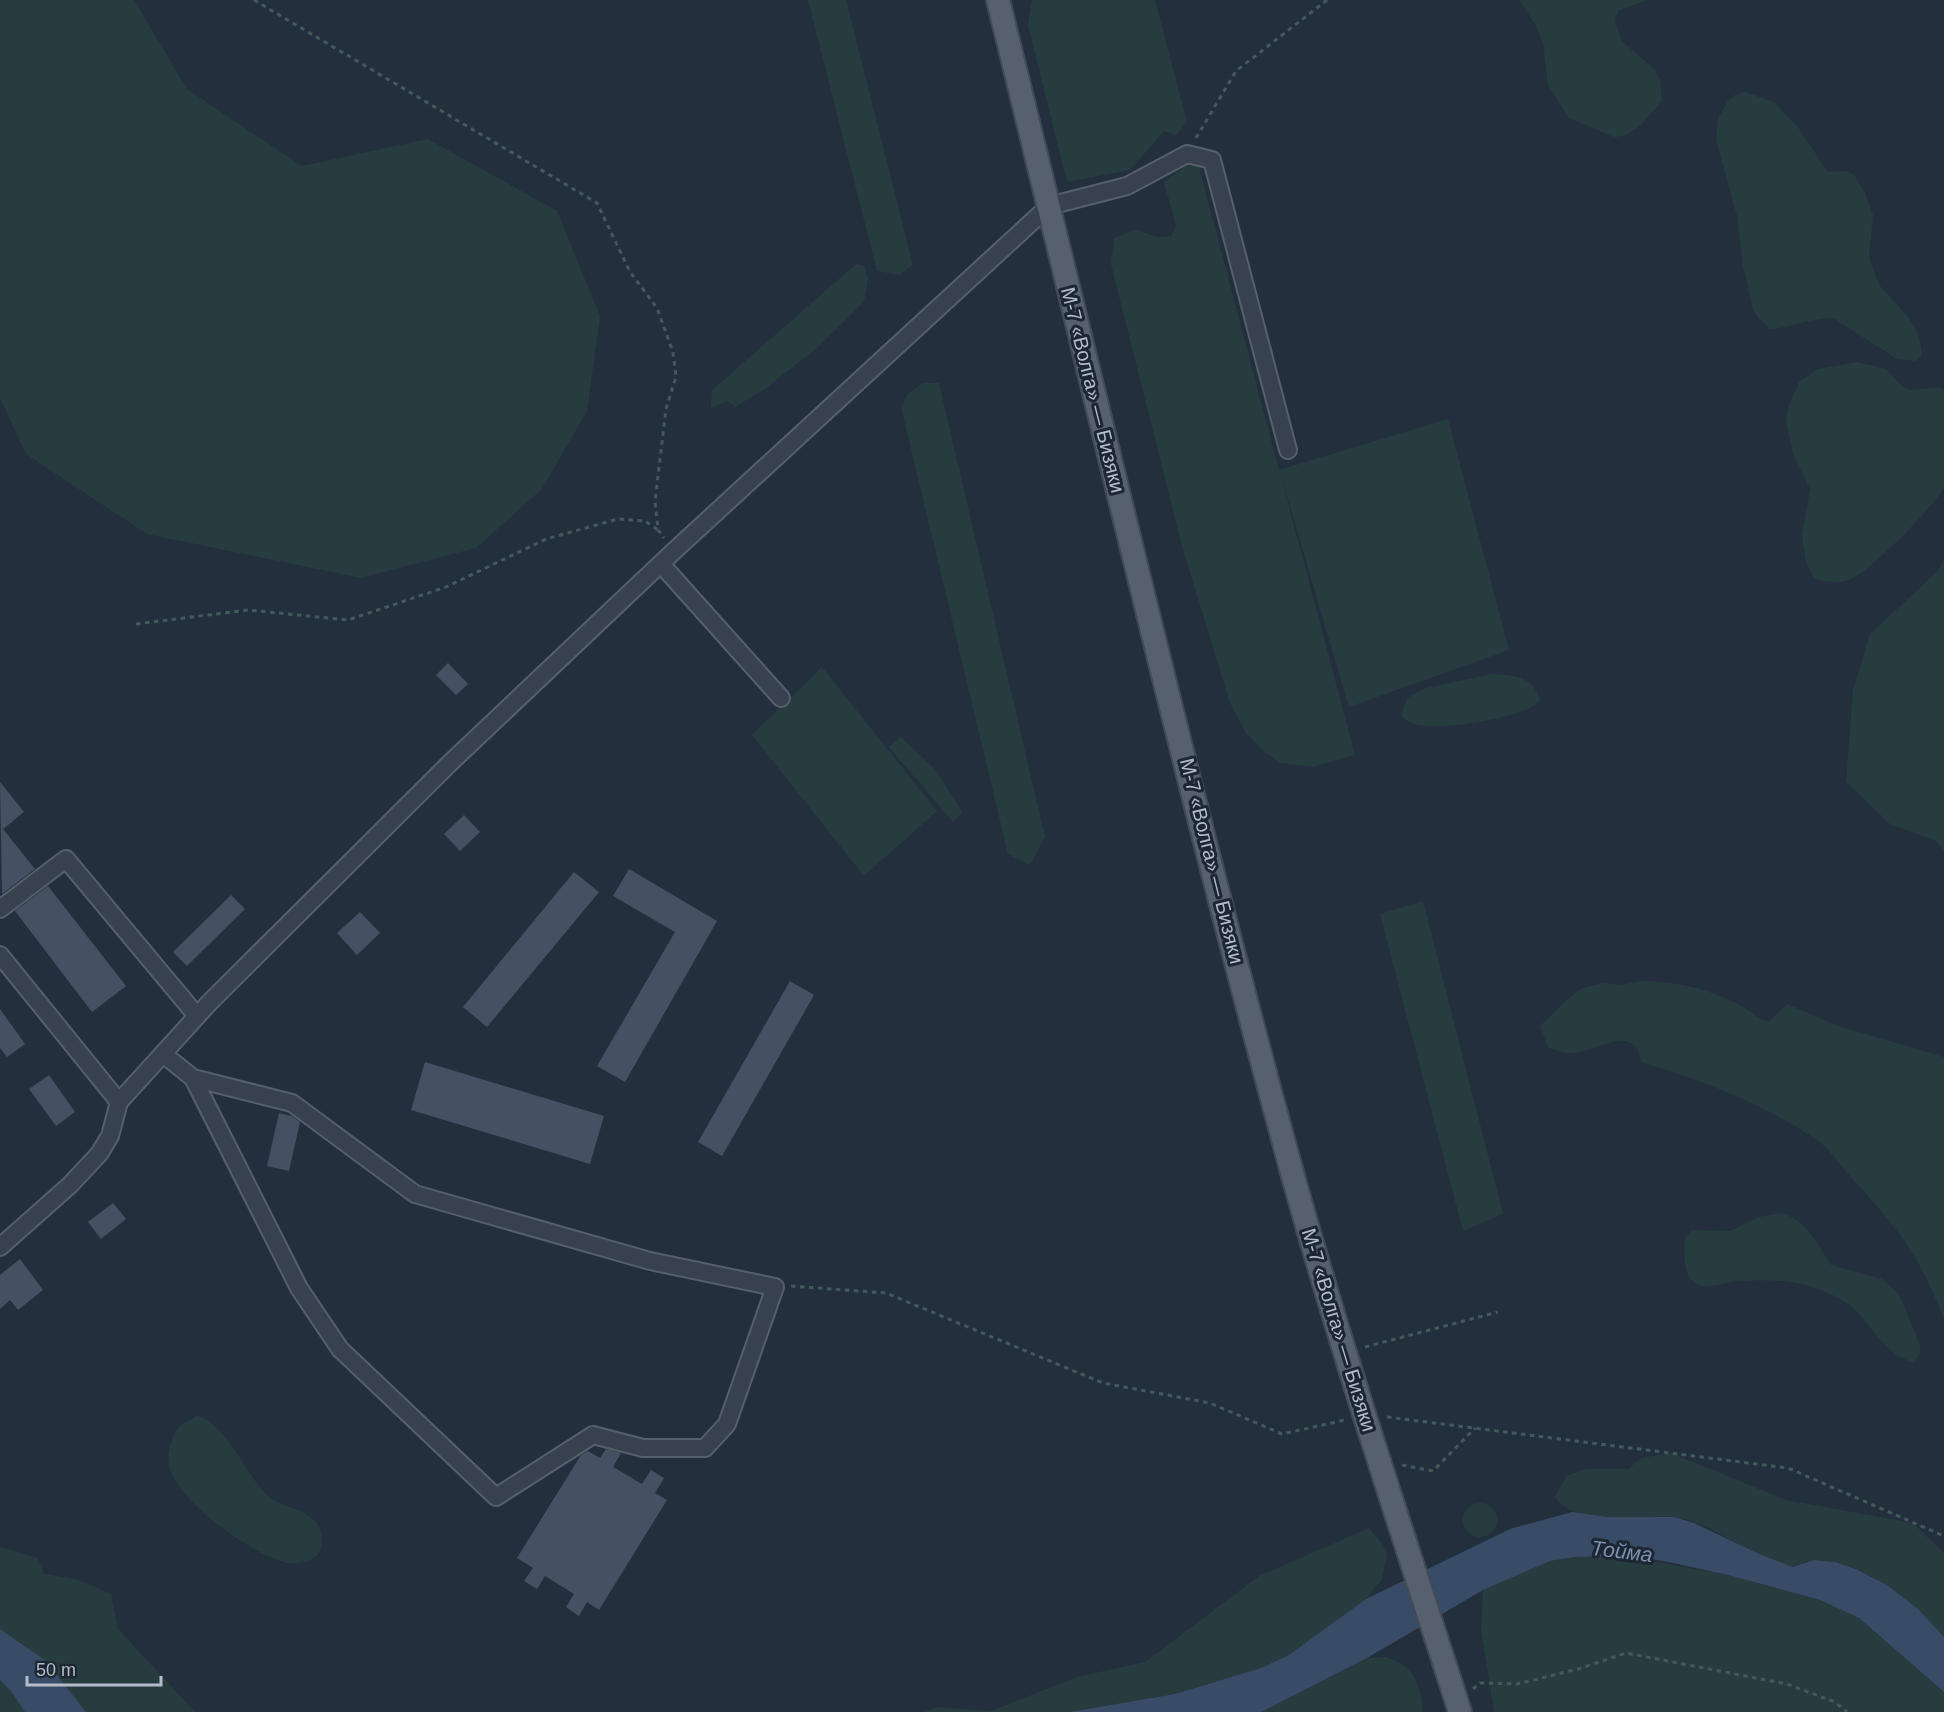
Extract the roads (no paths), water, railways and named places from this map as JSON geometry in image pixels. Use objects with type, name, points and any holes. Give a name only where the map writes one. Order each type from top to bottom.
[{"type":"main road","name":"М-7 «Волга» — Бизяки","points":[[998,0],[1121,506],[1288,1155],[1365,1415],[1457,1704]]},
{"type":"street","points":[[0,1247],[70,1185],[99,1154],[110,1136],[119,1102],[197,1016],[450,763],[674,551],[1049,206],[1127,186],[1187,154],[1212,160],[1288,450]]},
{"type":"street","points":[[661,564],[781,698]]},
{"type":"street","points":[[0,909],[66,859],[197,1016]]},
{"type":"street","points":[[0,955],[119,1102]]},
{"type":"street","points":[[163,1054],[193,1078],[292,1103],[415,1194],[650,1261],[775,1287],[727,1424],[705,1448],[643,1448],[593,1435],[496,1497],[340,1349],[299,1288],[193,1078]]},
{"type":"water","name":"Тойма","points":[[1572,1512],[1607,1517],[1674,1517],[1694,1523],[1759,1554],[1793,1567],[1814,1560],[1835,1562],[1858,1570],[1887,1585],[1918,1609],[1944,1637],[1944,1692],[1859,1618],[1820,1600],[1732,1576],[1664,1561],[1625,1556],[1575,1557],[1550,1561],[1483,1590],[1367,1658],[1261,1712],[1069,1712],[1175,1694],[1261,1668],[1289,1655],[1366,1599],[1510,1529]]},
{"type":"water","points":[[0,1629],[46,1661],[86,1712],[25,1712],[11,1691],[0,1680]]}]
